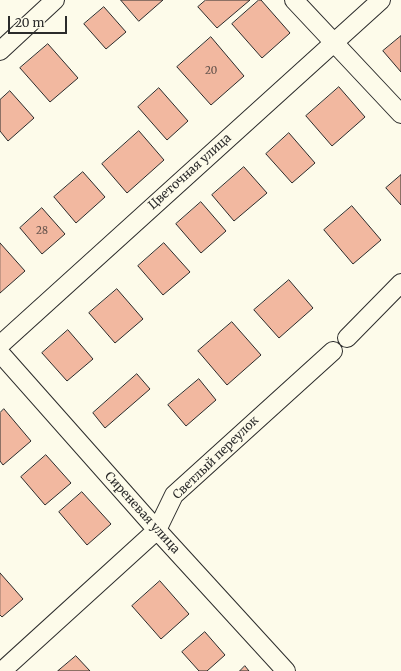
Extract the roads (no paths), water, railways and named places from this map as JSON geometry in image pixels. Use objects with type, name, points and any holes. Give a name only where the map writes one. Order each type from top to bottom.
[{"type":"street","points":[[0,51],[55,0]]},
{"type":"street","points":[[294,0],[401,114]]},
{"type":"street","name":"Цветочная улица","points":[[0,345],[381,0]]},
{"type":"street","points":[[347,338],[401,283]]},
{"type":"street","name":"Светлый переулок","points":[[2,671],[157,530],[174,495],[333,351]]},
{"type":"street","name":"Сиреневая улица","points":[[0,353],[157,530],[286,671]]}]
